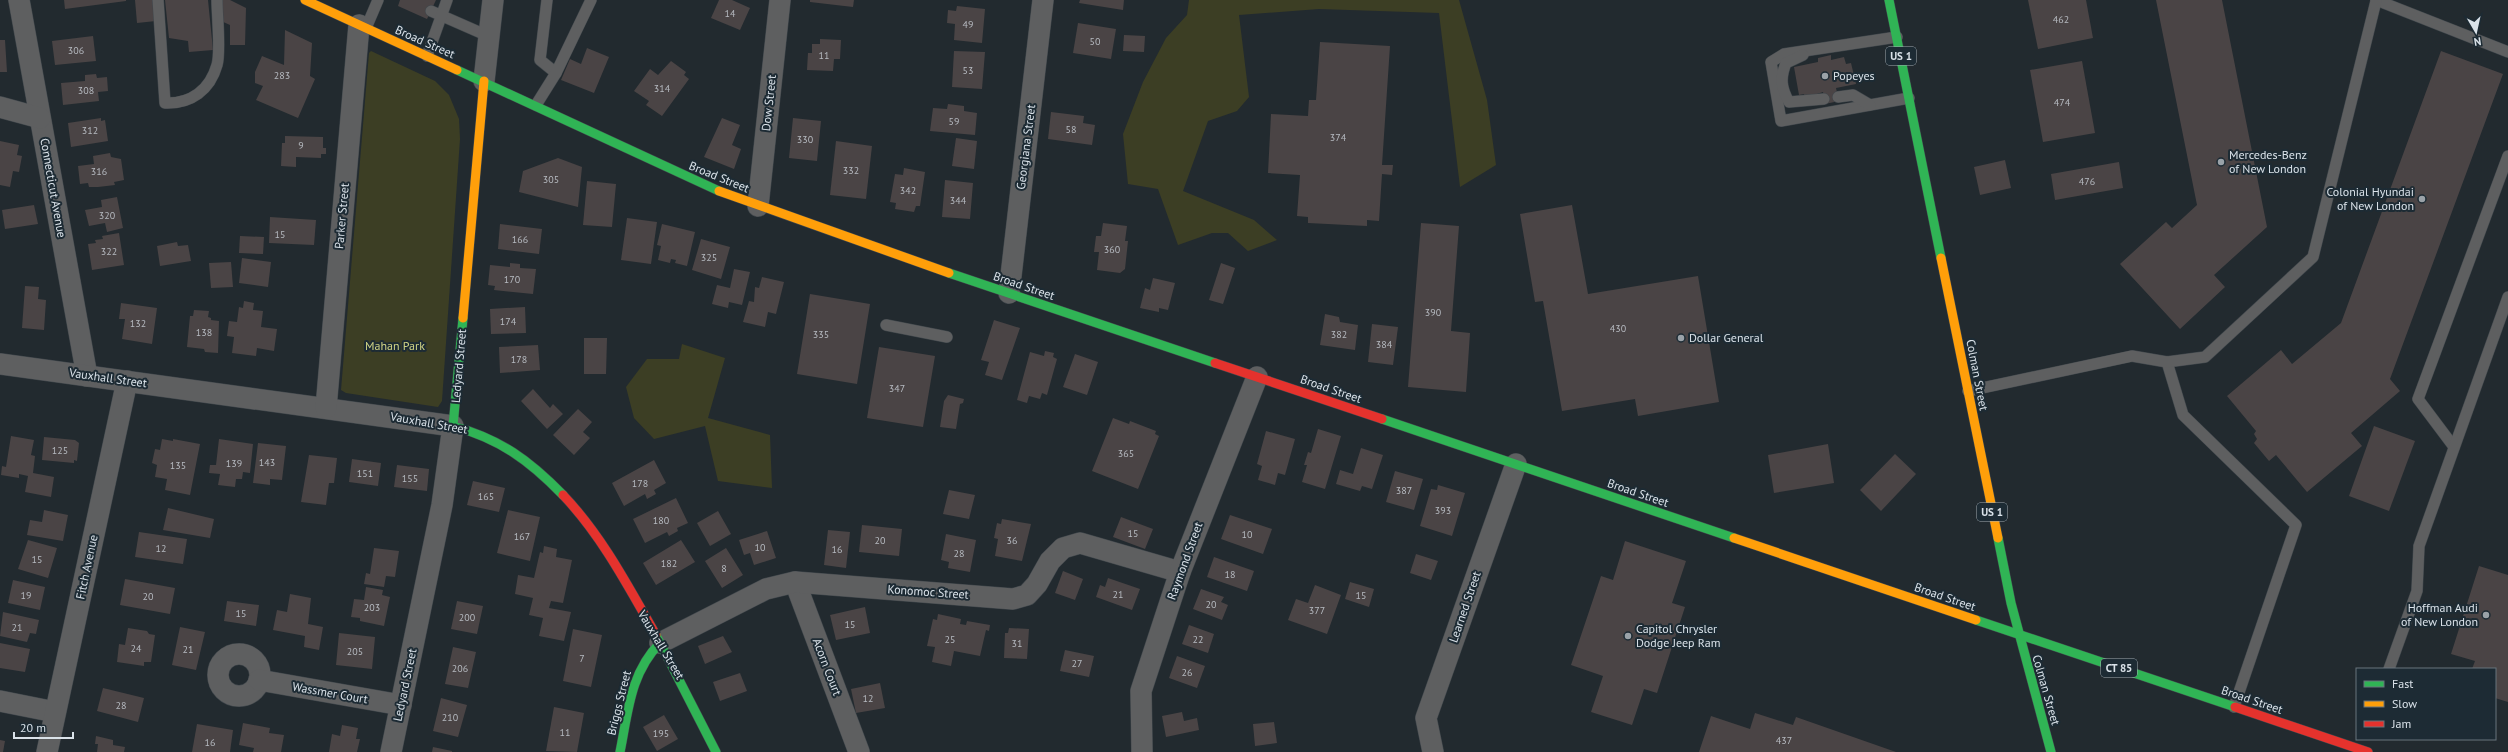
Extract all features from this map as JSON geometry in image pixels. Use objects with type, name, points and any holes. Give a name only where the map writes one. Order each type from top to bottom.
[{"type":"main road","name":"Broad Street","points":[[305,0],[536,105],[663,167],[758,206],[1256,377],[2234,707],[2364,747]]},
{"type":"main road","name":"Colman Street","points":[[1889,0],[2018,634],[2051,752]]},
{"type":"main road","name":"Ledyard Street","points":[[453,426],[484,81]]},
{"type":"main road","name":"Vauxhall Street","points":[[453,426],[479,433],[510,448],[563,493],[580,513],[608,552],[680,677],[716,752]]},
{"type":"main road","name":"Briggs Street","points":[[620,752],[637,676],[649,655],[660,644]]},
{"type":"street","name":"Connecticut Avenue","points":[[19,0],[87,376]]},
{"type":"street","name":"Ledyard Street","points":[[484,81],[493,0]]},
{"type":"street","name":"Dow Street","points":[[758,206],[780,0]]},
{"type":"street","name":"Georgiana Street","points":[[1009,293],[1043,0]]},
{"type":"street","name":"Parker Street","points":[[326,408],[363,26]]},
{"type":"street","points":[[0,107],[40,118]]},
{"type":"street","name":"Vauxhall Street","points":[[0,364],[453,426]]},
{"type":"street","name":"Raymond Street","points":[[1142,752],[1141,691],[1180,572],[1256,377]]},
{"type":"street","name":"Fitch Avenue","points":[[47,752],[127,381]]},
{"type":"street","name":"Ledyard Street","points":[[391,752],[442,505],[453,426]]},
{"type":"street","name":"Learned Street","points":[[1433,752],[1426,718],[1516,464]]},
{"type":"street","name":"Konomoc Street","points":[[660,644],[766,589],[795,582],[1013,599],[1027,595],[1037,584],[1050,561],[1064,548],[1080,543],[1180,572]]},
{"type":"street","name":"Acorn Court","points":[[795,582],[859,752]]},
{"type":"street","name":"Wassmer Court","points":[[259,680],[401,705]]},
{"type":"street","points":[[0,701],[56,712]]},
{"type":"lane","points":[[158,0],[165,103],[177,104],[201,94],[217,65],[217,0]]},
{"type":"lane","points":[[363,26],[378,0]]},
{"type":"lane","points":[[427,56],[447,0]]},
{"type":"lane","points":[[547,0],[540,60],[556,73]]},
{"type":"lane","points":[[536,105],[556,73],[590,0]]},
{"type":"lane","points":[[1968,390],[2132,356],[2168,362],[2205,357],[2313,257],[2376,1],[2508,52]]},
{"type":"lane","points":[[430,11],[488,36]]},
{"type":"lane","points":[[1897,36],[1784,54],[1771,62],[1781,121],[1909,98]]},
{"type":"lane","points":[[1815,49],[1786,63],[1782,74],[1782,89],[1789,102],[1824,99]]},
{"type":"lane","points":[[1838,97],[1853,95],[1870,105]]},
{"type":"lane","points":[[2454,447],[2418,399],[2508,156]]},
{"type":"lane","points":[[2389,668],[2416,591],[2419,546],[2508,297]]},
{"type":"lane","points":[[886,325],[947,337]]},
{"type":"lane","points":[[2168,362],[2183,415],[2296,525],[2234,707]]},
{"type":"green space","points":[[1189,0],[1459,0],[1487,100],[1496,165],[1460,187],[1439,13],[1319,9],[1239,15],[1249,97],[1237,111],[1208,121],[1183,191],[1254,220],[1277,240],[1248,251],[1228,233],[1212,233],[1178,245],[1158,189],[1128,184],[1123,134],[1143,82],[1166,38],[1187,15]]},
{"type":"green space","name":"Mahan Park","points":[[371,51],[435,81],[449,95],[459,119],[460,139],[442,401],[438,407],[346,393],[341,390],[369,53]]},
{"type":"green space","points":[[682,344],[725,358],[708,418],[770,435],[772,488],[718,481],[705,426],[654,439],[634,418],[626,387],[647,359],[679,359]]},
{"type":"building","points":[[64,0],[126,0],[126,1],[65,9]]},
{"type":"building","points":[[135,0],[154,0],[156,21],[137,23]]},
{"type":"building","points":[[165,0],[208,0],[213,50],[189,52],[188,41],[169,38]]},
{"type":"building","points":[[221,0],[230,0],[246,8],[245,45],[230,45],[230,25],[221,21]]},
{"type":"building","points":[[400,0],[436,0],[427,19],[398,6]]},
{"type":"building","points":[[719,0],[732,0],[750,8],[740,30],[711,18]]},
{"type":"building","points":[[810,0],[854,0],[853,7],[810,2]]},
{"type":"building","points":[[1080,0],[1124,0],[1123,10],[1079,3]]},
{"type":"building","points":[[2028,0],[2086,0],[2093,38],[2038,49]]},
{"type":"building","name":"Mercedes-Benz of New London","points":[[2156,0],[2222,0],[2267,227],[2214,275],[2225,287],[2180,329],[2120,264],[2166,222],[2172,228],[2197,205]]},
{"type":"building","points":[[957,6],[985,9],[982,43],[954,40],[955,24],[947,23],[948,10],[956,11]]},
{"type":"building","points":[[1078,23],[1116,29],[1111,59],[1073,53]]},
{"type":"building","points":[[285,30],[312,43],[310,76],[315,79],[298,118],[256,100],[263,86],[255,83],[255,72],[262,56],[284,65]]},
{"type":"building","points":[[1124,35],[1145,36],[1144,52],[1123,51]]},
{"type":"building","points":[[93,36],[96,61],[55,65],[52,41]]},
{"type":"building","points":[[820,39],[841,40],[840,59],[834,59],[833,71],[807,70],[808,53],[812,53],[812,44],[820,44]]},
{"type":"building","points":[[0,40],[5,40],[7,72],[0,72]]},
{"type":"building","points":[[1320,42],[1390,46],[1382,165],[1393,165],[1392,175],[1382,174],[1379,221],[1367,220],[1367,226],[1308,223],[1308,217],[1297,216],[1300,175],[1268,173],[1271,114],[1308,116],[1309,100],[1316,100]]},
{"type":"building","points":[[587,48],[609,57],[594,93],[561,80],[570,59],[581,64]]},
{"type":"building","points":[[954,51],[985,52],[982,89],[952,87]]},
{"type":"building","name":"Colonial Hyundai of New London","points":[[2441,51],[2503,74],[2390,379],[2400,391],[2351,433],[2362,446],[2307,492],[2276,455],[2269,461],[2254,443],[2257,439],[2254,434],[2256,431],[2227,396],[2281,350],[2292,364],[2341,323]]},
{"type":"building","name":"Popeyes","points":[[1831,55],[1831,60],[1844,57],[1846,64],[1851,63],[1856,84],[1836,88],[1839,101],[1825,104],[1823,92],[1805,98],[1804,94],[1799,95],[1794,67],[1818,62],[1818,58]]},
{"type":"building","points":[[671,61],[686,72],[684,75],[689,79],[662,116],[646,105],[649,101],[634,91],[650,69],[658,75]]},
{"type":"building","points":[[2082,61],[2095,133],[2043,142],[2030,70]]},
{"type":"building","points":[[96,74],[97,78],[107,77],[108,91],[98,92],[99,101],[63,105],[61,83],[85,81],[85,75]]},
{"type":"building","points":[[948,104],[964,106],[964,111],[977,113],[975,135],[930,131],[933,108],[947,109]]},
{"type":"building","points":[[1051,112],[1084,116],[1083,123],[1095,125],[1092,145],[1048,139]]},
{"type":"building","points":[[101,118],[101,121],[105,120],[108,141],[71,147],[68,123]]},
{"type":"building","points":[[722,118],[740,125],[732,145],[741,149],[734,169],[704,157]]},
{"type":"building","points":[[793,118],[821,121],[817,161],[789,158]]},
{"type":"building","points":[[285,136],[323,137],[323,148],[326,148],[326,154],[321,154],[321,158],[296,157],[296,167],[281,166],[282,143],[285,143]]},
{"type":"building","points":[[956,138],[977,141],[974,169],[952,166]]},
{"type":"building","points":[[0,141],[19,145],[17,155],[22,156],[19,172],[13,171],[10,187],[0,185]]},
{"type":"building","points":[[836,141],[872,146],[866,199],[830,195]]},
{"type":"building","points":[[110,153],[111,157],[121,159],[124,180],[114,182],[115,185],[98,187],[89,187],[88,183],[80,184],[78,166],[94,164],[93,156]]},
{"type":"building","points":[[558,158],[582,167],[578,207],[519,192],[523,171]]},
{"type":"building","points":[[2005,160],[2011,188],[1980,195],[1974,167]]},
{"type":"building","points":[[2119,162],[2123,188],[2055,200],[2051,174]]},
{"type":"building","points":[[904,168],[925,172],[920,206],[916,206],[914,212],[895,209],[896,203],[890,202],[895,174],[903,175]]},
{"type":"building","points":[[945,180],[973,183],[970,219],[942,217]]},
{"type":"building","points":[[587,181],[616,184],[612,227],[583,225]]},
{"type":"building","points":[[117,197],[123,228],[107,232],[105,223],[89,226],[85,210],[102,207],[101,200]]},
{"type":"building","points":[[34,205],[38,224],[5,229],[2,210]]},
{"type":"building","points":[[1572,205],[1588,294],[1698,276],[1719,402],[1638,416],[1635,399],[1562,411],[1543,301],[1535,302],[1520,214]]},
{"type":"building","points":[[270,217],[316,220],[314,245],[269,243]]},
{"type":"building","points":[[627,218],[657,222],[651,264],[621,260]]},
{"type":"building","points":[[1103,223],[1127,226],[1125,241],[1128,241],[1125,269],[1120,273],[1097,270],[1099,252],[1094,252],[1096,236],[1101,236]]},
{"type":"building","points":[[1421,223],[1459,226],[1451,331],[1470,333],[1466,392],[1408,387]]},
{"type":"building","points":[[500,224],[542,229],[539,254],[498,249]]},
{"type":"building","points":[[662,224],[695,232],[687,266],[675,263],[676,260],[671,259],[670,263],[658,260],[661,246],[657,245]]},
{"type":"building","points":[[119,233],[124,265],[92,270],[88,244],[96,243],[95,240],[103,239],[102,236]]},
{"type":"building","points":[[240,236],[264,237],[263,254],[239,253]]},
{"type":"building","points":[[701,239],[730,247],[721,279],[692,270]]},
{"type":"building","points":[[177,242],[178,246],[188,245],[191,261],[160,266],[157,246]]},
{"type":"building","points":[[242,258],[271,262],[268,287],[239,283]]},
{"type":"building","points":[[231,262],[233,287],[211,288],[209,263]]},
{"type":"building","points":[[510,263],[520,264],[520,268],[536,269],[533,294],[494,290],[495,286],[488,285],[490,265],[510,267]]},
{"type":"building","points":[[1221,263],[1235,268],[1223,304],[1209,300]]},
{"type":"building","points":[[734,269],[750,272],[742,305],[729,302],[728,308],[712,304],[717,285],[730,288]]},
{"type":"building","points":[[762,277],[784,282],[776,314],[768,312],[765,327],[743,322],[749,301],[754,302],[755,287],[759,288]]},
{"type":"building","points":[[1153,278],[1175,283],[1168,310],[1159,308],[1159,312],[1140,308],[1145,288],[1150,290]]},
{"type":"building","points":[[25,286],[39,287],[38,299],[46,300],[44,330],[22,328]]},
{"type":"building","points":[[810,294],[870,304],[857,384],[797,374]]},
{"type":"building","points":[[244,301],[254,303],[253,310],[263,311],[261,327],[277,329],[274,351],[257,348],[256,356],[232,353],[234,337],[227,336],[229,321],[237,322],[239,307],[243,308]]},
{"type":"building","points":[[121,303],[157,308],[152,344],[122,339],[125,319],[119,319]]},
{"type":"building","points":[[525,307],[526,333],[491,334],[490,309]]},
{"type":"building","points":[[194,310],[209,311],[208,317],[211,318],[211,320],[219,321],[218,353],[205,352],[204,349],[187,347],[190,316],[193,316]]},
{"type":"building","points":[[1325,314],[1339,317],[1340,322],[1358,325],[1355,350],[1320,345]]},
{"type":"building","points":[[994,320],[1020,328],[1002,380],[985,375],[989,362],[981,360]]},
{"type":"building","points":[[1372,324],[1398,327],[1393,365],[1368,362]]},
{"type":"building","points":[[584,338],[607,338],[606,374],[584,374]]},
{"type":"building","points":[[538,345],[540,370],[500,373],[499,347]]},
{"type":"building","points":[[879,347],[935,356],[923,427],[867,418]]},
{"type":"building","points":[[1045,351],[1054,353],[1053,357],[1057,359],[1047,395],[1042,393],[1040,399],[1029,396],[1027,403],[1017,400],[1030,352],[1044,356]]},
{"type":"building","points":[[1075,354],[1098,362],[1087,395],[1063,387]]},
{"type":"building","points":[[533,389],[550,408],[553,404],[563,414],[547,429],[521,401]]},
{"type":"building","points":[[948,395],[964,399],[963,403],[960,404],[956,429],[940,427],[944,401]]},
{"type":"building","points":[[578,409],[592,422],[583,432],[590,438],[574,455],[553,435]]},
{"type":"building","points":[[1113,418],[1129,424],[1130,421],[1156,431],[1155,434],[1159,436],[1138,489],[1092,471]]},
{"type":"building","points":[[2374,426],[2415,441],[2389,511],[2349,496]]},
{"type":"building","points":[[1318,429],[1341,436],[1325,489],[1302,482],[1307,465],[1304,465],[1308,452],[1311,453]]},
{"type":"building","points":[[1266,431],[1295,439],[1285,475],[1278,473],[1275,485],[1258,480],[1262,466],[1257,464]]},
{"type":"building","points":[[11,436],[34,440],[31,455],[35,456],[33,473],[54,477],[51,497],[25,492],[28,476],[19,474],[19,478],[1,475],[2,466],[6,467]]},
{"type":"building","points":[[44,437],[75,440],[79,443],[77,461],[74,460],[74,463],[42,460]]},
{"type":"building","points":[[162,439],[173,441],[173,439],[200,444],[190,495],[165,490],[167,479],[155,477],[157,465],[152,463],[155,449],[160,450]]},
{"type":"building","points":[[219,439],[253,444],[250,473],[243,472],[242,479],[236,479],[235,487],[218,485],[220,474],[209,473],[210,465],[216,465]]},
{"type":"building","points":[[258,443],[286,446],[282,480],[270,479],[270,485],[253,483]]},
{"type":"building","points":[[1828,444],[1834,483],[1774,493],[1768,455]]},
{"type":"building","points":[[1361,448],[1383,455],[1372,489],[1362,486],[1360,491],[1336,484],[1340,470],[1353,474]]},
{"type":"building","points":[[1895,454],[1916,474],[1881,511],[1860,490]]},
{"type":"building","points":[[309,455],[337,458],[334,483],[329,483],[326,505],[301,502]]},
{"type":"building","points":[[352,459],[381,463],[378,486],[349,482]]},
{"type":"building","points":[[654,460],[666,483],[654,490],[656,494],[647,499],[645,494],[624,506],[612,483]]},
{"type":"building","points":[[397,465],[429,469],[427,491],[394,487]]},
{"type":"building","points":[[1395,471],[1423,479],[1414,510],[1386,502]]},
{"type":"building","points":[[473,481],[505,488],[499,512],[467,505]]},
{"type":"building","points":[[1438,485],[1465,493],[1452,536],[1420,526],[1431,489],[1437,490]]},
{"type":"building","points":[[949,490],[975,495],[969,519],[943,514]]},
{"type":"building","points":[[676,498],[688,523],[677,528],[678,531],[669,536],[667,532],[645,543],[633,519]]},
{"type":"building","points":[[168,508],[214,519],[210,538],[163,530]]},
{"type":"building","points":[[44,510],[68,515],[63,541],[27,535],[30,520],[42,522]]},
{"type":"building","points":[[508,510],[540,517],[530,561],[497,553]]},
{"type":"building","points":[[718,511],[731,534],[710,546],[697,523]]},
{"type":"building","points":[[1230,515],[1272,529],[1263,554],[1221,539]]},
{"type":"building","points":[[1121,517],[1153,529],[1145,549],[1113,537]]},
{"type":"building","points":[[1002,519],[1031,524],[1022,561],[995,556],[998,539],[994,538],[997,523],[1001,524]]},
{"type":"building","points":[[862,525],[902,529],[899,556],[859,552]]},
{"type":"building","points":[[828,530],[850,532],[846,568],[824,565]]},
{"type":"building","points":[[767,531],[776,558],[754,565],[750,553],[744,555],[739,540]]},
{"type":"building","points":[[139,532],[187,539],[183,564],[135,557]]},
{"type":"building","points":[[946,534],[976,540],[970,572],[948,568],[949,562],[941,560]]},
{"type":"building","points":[[28,540],[57,548],[48,578],[18,569]]},
{"type":"building","points":[[681,540],[695,562],[656,585],[643,563]]},
{"type":"building","name":"Capitol Chrysler Dodge Jeep Ram","points":[[1625,541],[1686,561],[1672,603],[1685,607],[1657,693],[1644,689],[1632,725],[1591,712],[1603,676],[1571,665],[1601,576],[1613,580]]},
{"type":"building","points":[[544,546],[557,549],[556,557],[572,560],[563,603],[551,601],[549,608],[571,612],[564,641],[539,636],[543,618],[529,615],[533,598],[515,594],[518,575],[534,578],[540,552],[543,553]]},
{"type":"building","points":[[374,548],[399,551],[395,577],[386,576],[384,587],[364,584],[366,573],[370,574]]},
{"type":"building","points":[[726,548],[743,575],[722,588],[705,561]]},
{"type":"building","points":[[1416,554],[1438,561],[1431,580],[1410,573]]},
{"type":"building","points":[[1214,557],[1254,571],[1247,591],[1207,577]]},
{"type":"building","name":"Hoffman Audi of New London","points":[[2479,566],[2508,575],[2508,702],[2496,698],[2496,668],[2472,668],[2475,661],[2451,654]]},
{"type":"building","points":[[1063,571],[1083,579],[1075,600],[1055,593]]},
{"type":"building","points":[[1108,578],[1140,589],[1132,610],[1096,597],[1100,585],[1105,587]]},
{"type":"building","points":[[125,579],[175,588],[170,614],[120,605]]},
{"type":"building","points":[[13,580],[45,587],[40,610],[8,603]]},
{"type":"building","points":[[1350,582],[1374,589],[1369,607],[1345,599]]},
{"type":"building","points":[[1315,585],[1341,595],[1327,634],[1288,620],[1296,599],[1308,603]]},
{"type":"building","points":[[366,587],[383,590],[382,595],[390,597],[384,626],[360,621],[360,618],[351,617],[354,599],[364,600]]},
{"type":"building","points":[[1201,589],[1224,597],[1221,602],[1228,605],[1222,620],[1193,609]]},
{"type":"building","points":[[290,594],[311,598],[308,624],[323,627],[319,650],[304,647],[305,636],[273,630],[277,610],[287,612]]},
{"type":"building","points":[[227,601],[259,605],[256,626],[224,621]]},
{"type":"building","points":[[457,601],[483,606],[477,634],[451,629]]},
{"type":"building","points":[[865,607],[870,633],[836,640],[830,615]]},
{"type":"building","points":[[3,612],[39,620],[36,634],[30,633],[27,642],[0,636]]},
{"type":"building","points":[[938,614],[961,619],[960,624],[966,625],[967,621],[990,625],[989,631],[986,630],[980,656],[954,651],[951,666],[932,662],[935,647],[927,646],[933,619],[937,620]]},
{"type":"building","points":[[1189,625],[1214,634],[1208,653],[1182,644]]},
{"type":"building","points":[[180,627],[205,632],[196,670],[172,665]]},
{"type":"building","points":[[128,628],[147,631],[149,634],[155,635],[151,662],[144,662],[144,666],[117,662],[119,644],[125,645]]},
{"type":"building","points":[[1009,628],[1029,629],[1027,659],[1004,658],[1005,633],[1008,633]]},
{"type":"building","points":[[573,629],[602,635],[591,687],[563,681]]},
{"type":"building","points":[[339,633],[375,637],[372,669],[336,665]]},
{"type":"building","points":[[723,636],[732,652],[705,664],[698,646]]},
{"type":"building","points":[[0,643],[30,649],[25,672],[0,668]]},
{"type":"building","points":[[453,647],[476,652],[468,688],[445,684]]},
{"type":"building","points":[[1065,650],[1094,656],[1089,677],[1060,671]]},
{"type":"building","points":[[1177,656],[1205,666],[1197,688],[1169,678]]},
{"type":"building","points":[[740,673],[747,691],[720,701],[713,682]]},
{"type":"building","points":[[880,683],[885,708],[856,713],[851,689]]},
{"type":"building","points":[[103,688],[144,698],[138,722],[97,711]]},
{"type":"building","points":[[441,698],[467,705],[458,737],[433,731]]},
{"type":"building","points":[[554,707],[584,713],[577,752],[546,751]]},
{"type":"building","points":[[1182,712],[1184,721],[1197,718],[1199,730],[1166,737],[1162,716]]},
{"type":"building","points":[[1755,713],[1793,725],[1796,717],[1896,752],[1699,752],[1711,716],[1750,729]]},
{"type":"building","points":[[664,715],[678,739],[657,751],[643,727]]},
{"type":"building","points":[[1274,722],[1277,743],[1255,746],[1253,724]]},
{"type":"building","points":[[243,723],[270,728],[269,733],[284,735],[281,752],[253,752],[254,748],[239,745]]},
{"type":"building","points":[[197,724],[233,730],[230,752],[192,752]]},
{"type":"building","points":[[342,725],[358,728],[356,739],[360,739],[357,752],[329,752],[332,734],[340,736]]},
{"type":"building","points":[[96,736],[113,740],[113,745],[125,747],[124,752],[97,752],[98,744],[95,744]]},
{"type":"building","points":[[0,740],[5,741],[3,752],[0,752]]},
{"type":"building","points":[[433,747],[452,751],[452,752],[432,752]]},
{"type":"traffic: fast","points":[[1889,0],[1941,258]]},
{"type":"traffic: fast","points":[[457,70],[719,191]]},
{"type":"traffic: fast","points":[[949,273],[1215,363]]},
{"type":"traffic: fast","points":[[463,318],[453,426],[485,437],[513,452],[538,471],[563,495]]},
{"type":"traffic: fast","points":[[1382,419],[1734,538]]},
{"type":"traffic: fast","points":[[1998,538],[2011,603],[2051,752]]},
{"type":"traffic: fast","points":[[1976,620],[2235,707]]},
{"type":"traffic: fast","points":[[656,635],[716,752]]},
{"type":"traffic: fast","points":[[620,752],[628,708],[636,680],[642,667],[660,643]]},
{"type":"traffic: slow","points":[[305,0],[457,70]]},
{"type":"traffic: slow","points":[[463,318],[484,81]]},
{"type":"traffic: slow","points":[[719,191],[949,273]]},
{"type":"traffic: slow","points":[[1941,258],[1998,538]]},
{"type":"traffic: slow","points":[[1734,538],[1976,620]]},
{"type":"traffic: jam","points":[[1215,363],[1382,419]]},
{"type":"traffic: jam","points":[[563,495],[590,527],[614,562],[656,635]]},
{"type":"traffic: jam","points":[[2235,707],[2368,752]]},
{"type":"place","name":"Popeyes","points":[[1825,76]]},
{"type":"place","name":"Mercedes-Benz of New London","points":[[2221,162]]},
{"type":"place","name":"Colonial Hyundai of New London","points":[[2422,199]]},
{"type":"place","name":"Dollar General","points":[[1681,338]]},
{"type":"place","name":"Hoffman Audi of New London","points":[[2486,615]]},
{"type":"place","name":"Capitol Chrysler Dodge Jeep Ram","points":[[1628,636]]}]
